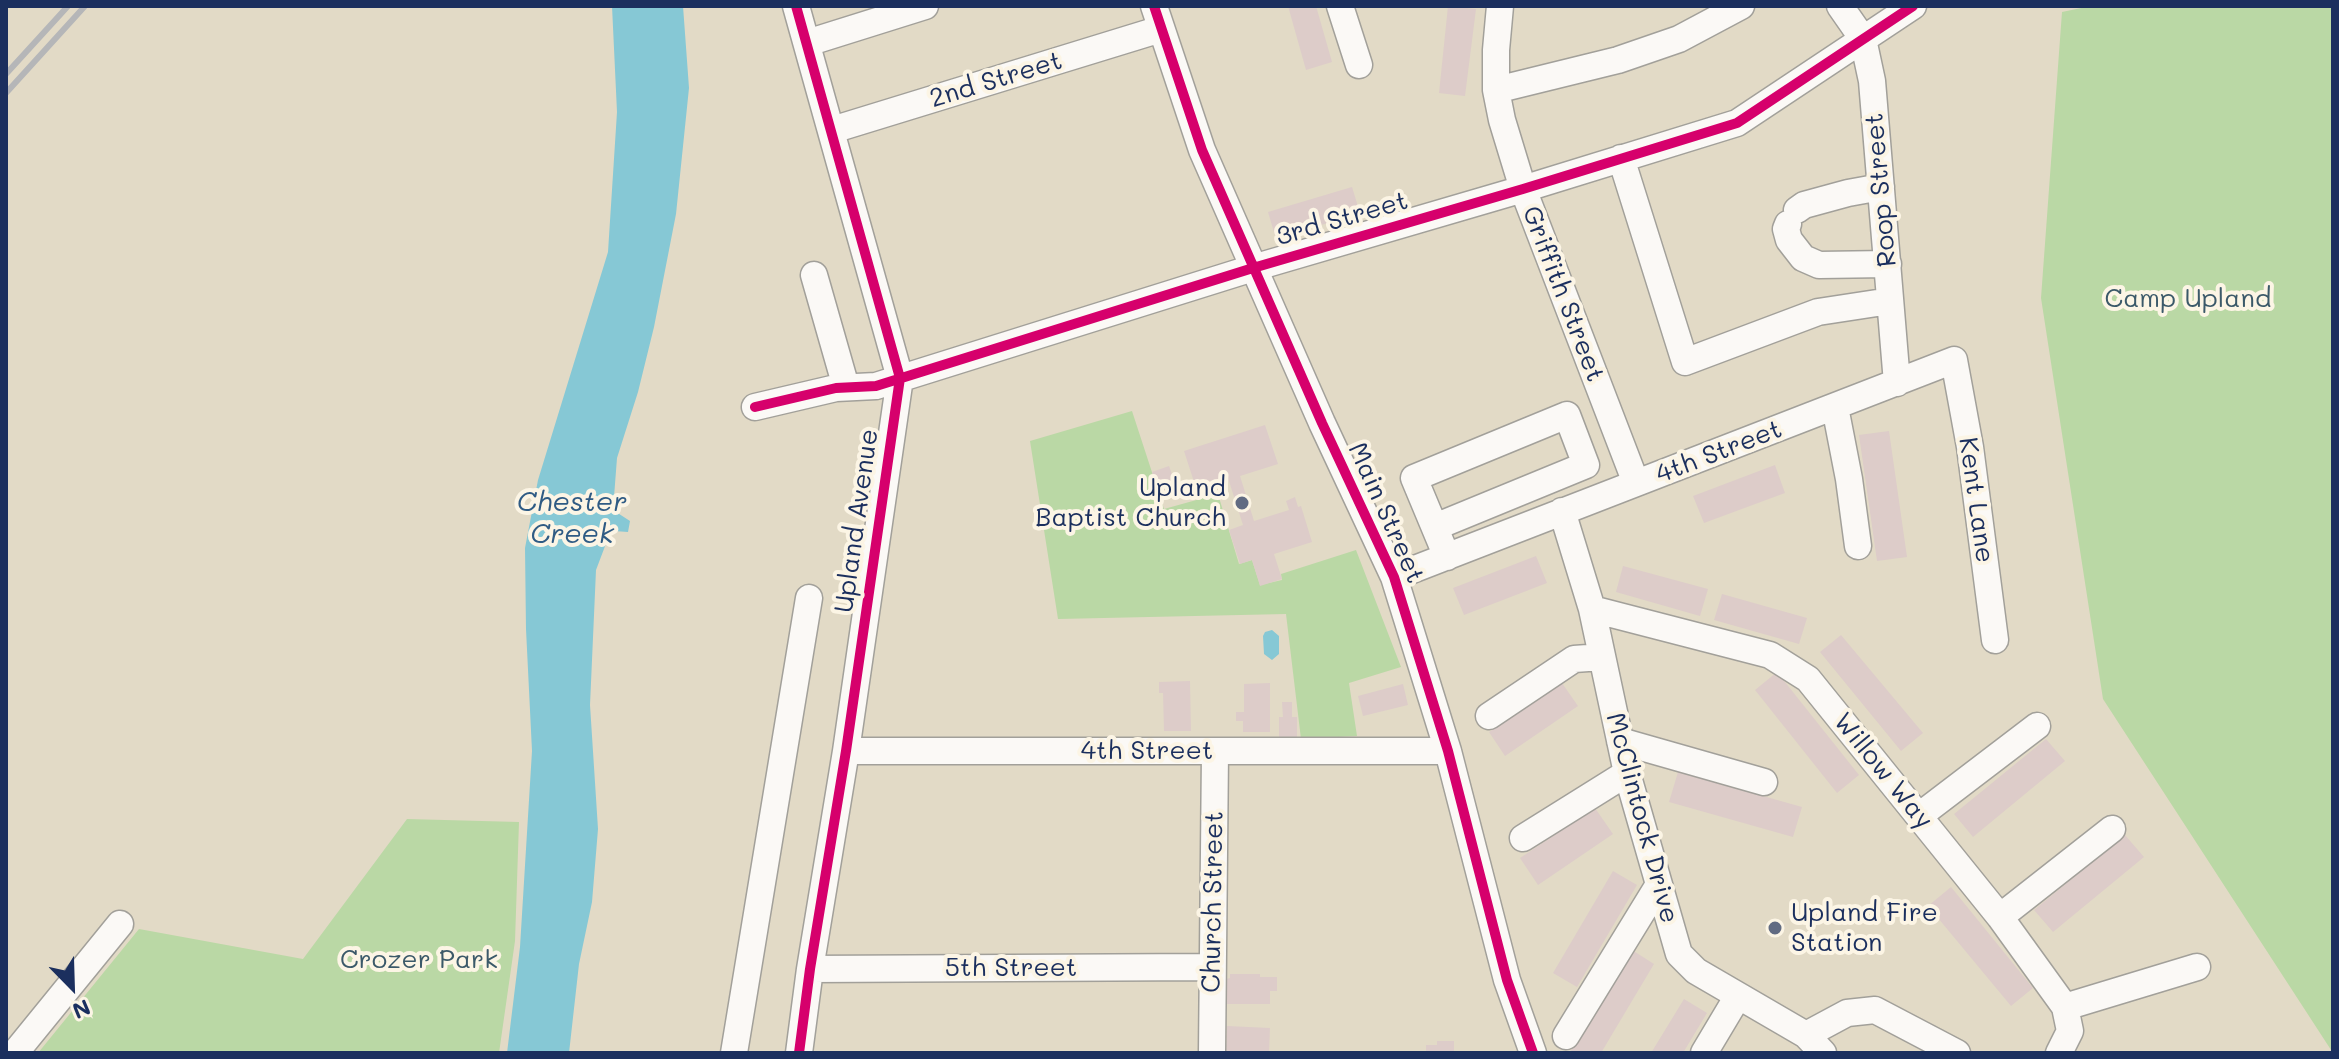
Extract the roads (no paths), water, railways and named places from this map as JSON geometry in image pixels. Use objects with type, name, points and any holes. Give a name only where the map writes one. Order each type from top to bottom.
[{"type":"street","name":"Upland Avenue","points":[[796,6],[900,378],[799,1053]]},
{"type":"street","points":[[807,43],[925,6]]},
{"type":"street","points":[[1340,6],[1359,65]]},
{"type":"street","name":"Griffith Street","points":[[1500,6],[1496,90],[1502,120],[1523,189],[1636,483]]},
{"type":"street","points":[[1496,90],[1630,56],[1679,39],[1741,6]]},
{"type":"street","name":"Roop Street","points":[[1840,6],[1863,39],[1872,81],[1897,383]]},
{"type":"street","name":"3rd Street","points":[[755,407],[846,387],[876,386],[1253,268],[1737,123],[1913,6]]},
{"type":"street","name":"2nd Street","points":[[832,130],[1157,18]]},
{"type":"street","name":"Main Street","points":[[1157,18],[1202,150],[1322,423],[1394,577],[1448,751],[1507,980],[1533,1053]]},
{"type":"street","points":[[1621,158],[1685,362],[1818,312],[1890,301]]},
{"type":"street","points":[[1881,187],[1804,205],[1786,229],[1789,240],[1803,258],[1819,265],[1888,264]]},
{"type":"street","points":[[814,275],[846,387]]},
{"type":"street","name":"4th Street","points":[[1394,577],[1954,360]]},
{"type":"street","name":"Kent Lane","points":[[1954,360],[1970,447],[1995,640]]},
{"type":"street","points":[[1835,407],[1858,546]]},
{"type":"street","points":[[1435,527],[1586,465],[1567,415],[1414,478],[1447,557]]},
{"type":"street","name":"McClintock Drive","points":[[1562,511],[1592,609],[1627,773],[1675,945],[1683,960],[1696,971],[1814,1044]]},
{"type":"street","points":[[734,1053],[809,598]]},
{"type":"street","name":"Willow Way","points":[[1592,609],[1770,655],[1808,679],[2000,917],[2065,1007]]},
{"type":"street","points":[[1489,716],[1574,659],[1602,657]]},
{"type":"street","points":[[1919,816],[2037,726]]},
{"type":"street","points":[[1620,741],[1764,782]]},
{"type":"street","name":"4th Street","points":[[846,751],[1448,751]]},
{"type":"street","name":"Church Street","points":[[1212,1053],[1215,752]]},
{"type":"street","points":[[1523,838],[1627,773]]},
{"type":"street","points":[[2000,917],[2112,829]]},
{"type":"street","points":[[1566,1036],[1658,886]]},
{"type":"street","points":[[15,1053],[120,924]]},
{"type":"street","name":"5th Street","points":[[810,969],[1211,967]]},
{"type":"street","points":[[2059,1053],[2070,1031],[2065,1007],[2197,967]]},
{"type":"street","points":[[1704,1053],[1738,996]]},
{"type":"street","points":[[1814,1044],[1847,1013],[1875,1010],[1957,1053]]},
{"type":"water","name":"Chester Creek","points":[[612,6],[683,6],[689,88],[676,214],[654,327],[617,458],[613,510],[630,521],[628,532],[614,531],[596,570],[590,705],[598,829],[592,902],[579,964],[569,1053],[507,1053],[520,947],[532,751],[525,548],[538,480],[608,252],[617,112]]},
{"type":"water","points":[[1272,630],[1279,636],[1279,654],[1272,660],[1264,654],[1263,636]]},
{"type":"railway","points":[[6,74],[68,6]]},
{"type":"railway","points":[[6,93],[85,6]]},
{"type":"place","name":"Upland Baptist Church","points":[[1242,503]]},
{"type":"place","name":"Upland Fire Station","points":[[1775,928]]},
{"type":"park label","name":"Camp Upland","points":[[2188,299]]},
{"type":"park label","name":"Crozer Park","points":[[419,960]]}]
